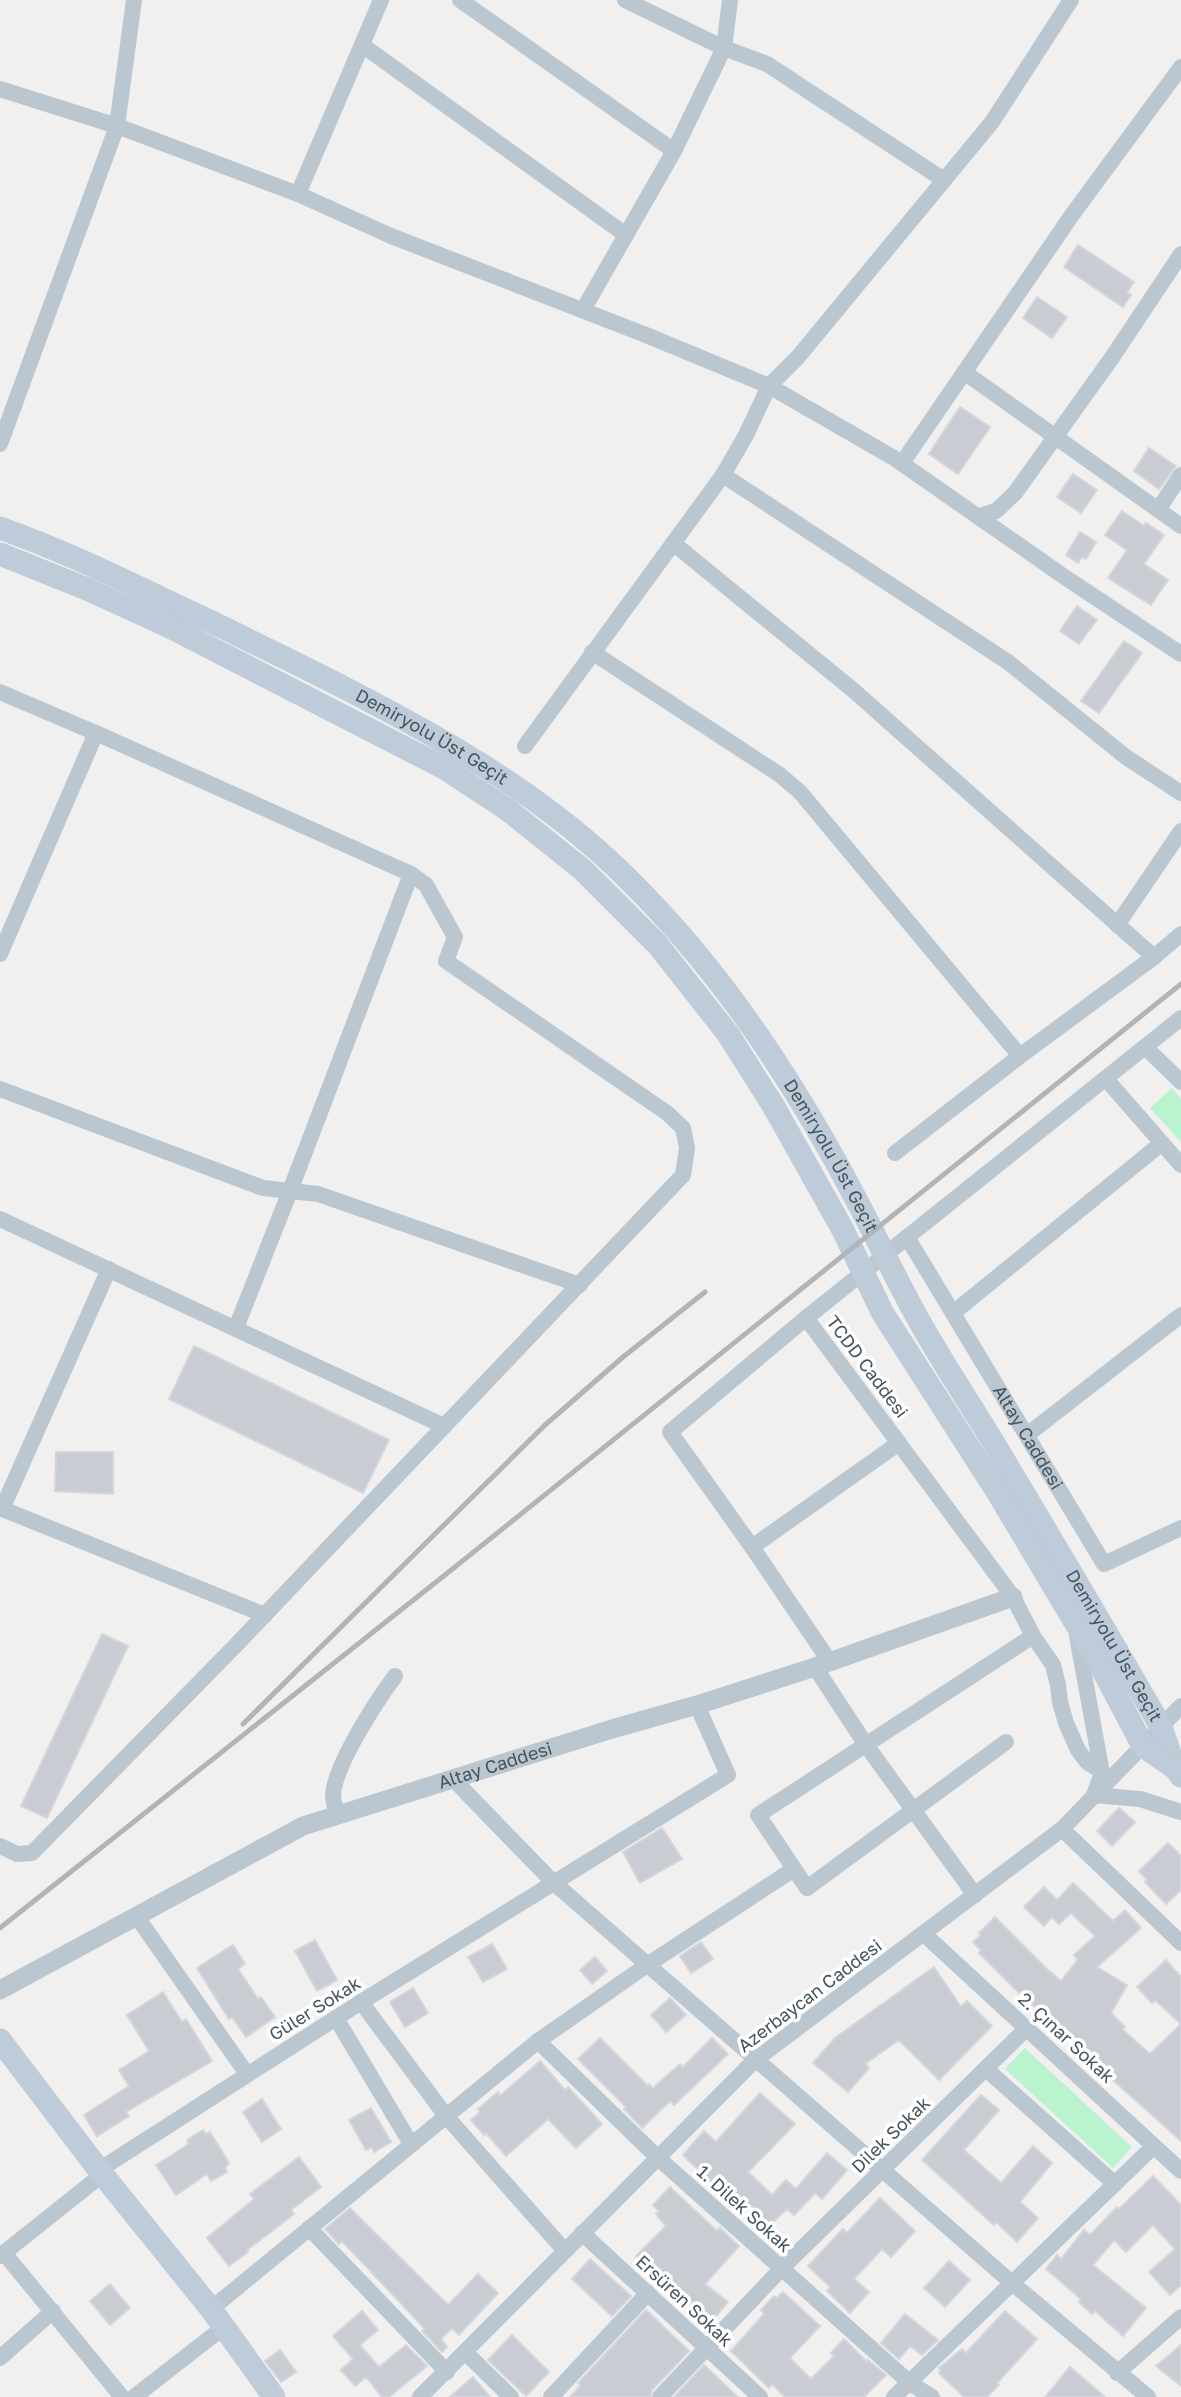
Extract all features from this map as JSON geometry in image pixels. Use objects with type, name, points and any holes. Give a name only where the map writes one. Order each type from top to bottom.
[{"type":"main road","name":"Demiryolu Üst Geçit","points":[[0,528],[131,584],[379,705],[470,756],[569,825],[627,877],[686,941],[747,1018],[794,1089],[944,1365],[995,1445],[1161,1727],[1178,1772]]},
{"type":"main road","name":"Demiryolu Üst Geçit","points":[[0,554],[87,589],[181,633],[444,768],[508,810],[583,870],[657,944],[728,1034],[767,1096],[846,1237],[882,1312],[998,1493],[1143,1746],[1178,1772]]},
{"type":"main road","points":[[0,2040],[218,2318],[274,2397]]},
{"type":"street","points":[[0,444],[117,127],[134,0]]},
{"type":"street","points":[[298,194],[381,0]]},
{"type":"street","points":[[460,0],[674,151]]},
{"type":"street","points":[[625,0],[724,48],[767,64],[944,180]]},
{"type":"street","points":[[583,310],[674,151],[724,48],[730,0]]},
{"type":"street","points":[[525,746],[723,475],[769,386],[798,357],[992,122],[1071,0]]},
{"type":"street","points":[[362,45],[626,235]]},
{"type":"street","points":[[902,463],[1072,215],[1181,67]]},
{"type":"street","points":[[0,89],[117,127],[298,194],[391,236],[769,386],[902,463],[1066,578],[1181,654]]},
{"type":"street","points":[[980,516],[996,510],[1015,493],[1181,254]]},
{"type":"street","points":[[964,372],[1181,526]]},
{"type":"street","points":[[723,475],[1008,662],[1126,757],[1181,793]]},
{"type":"street","points":[[1157,510],[1181,475]]},
{"type":"street","points":[[673,543],[853,690],[1154,957]]},
{"type":"street","points":[[592,652],[780,775],[800,792],[1020,1056]]},
{"type":"street","points":[[0,692],[411,874],[426,885],[455,937],[446,961],[667,1113],[682,1128],[687,1148],[683,1175],[265,1615],[32,1853],[17,1854],[0,1846]]},
{"type":"street","points":[[0,954],[96,733]]},
{"type":"street","points":[[1117,925],[1181,831]]},
{"type":"street","points":[[236,1328],[411,874]]},
{"type":"street","points":[[895,1153],[1181,934]]},
{"type":"street","name":"TCDD Caddesi","points":[[1101,1771],[1087,1762],[1078,1750],[1059,1702],[1053,1665],[1033,1636],[1013,1597],[806,1318],[1181,1018]]},
{"type":"street","points":[[1145,1047],[1181,1082]]},
{"type":"street","points":[[1106,1079],[1181,1165]]},
{"type":"street","points":[[0,1088],[263,1188],[318,1194],[580,1285]]},
{"type":"street","points":[[953,1313],[1162,1143]]},
{"type":"street","points":[[0,1219],[444,1426]]},
{"type":"street","name":"Altay Caddesi","points":[[907,1237],[1104,1564],[1181,1528]]},
{"type":"street","points":[[109,1269],[1,1508],[265,1615]]},
{"type":"street","points":[[1027,1435],[1181,1315]]},
{"type":"street","points":[[806,1318],[670,1433],[752,1547],[823,1664],[866,1745],[975,1895]]},
{"type":"street","points":[[752,1547],[899,1443]]},
{"type":"street","name":"Altay Caddesi","points":[[0,1990],[303,1826],[697,1705],[1013,1597]]},
{"type":"street","points":[[1068,1611],[1080,1646],[1101,1771],[1094,1795],[1140,1799],[1181,1812]]},
{"type":"street","points":[[1006,1742],[807,1888],[758,1815],[1033,1636]]},
{"type":"street","points":[[337,1816],[333,1794],[339,1774],[354,1740],[394,1676]]},
{"type":"street","name":"Güler Sokak","points":[[2,2255],[101,2172],[247,2074],[728,1775],[697,1705]]},
{"type":"street","name":"Azerbaycan Caddesi","points":[[420,2397],[755,2060],[1062,1829],[1181,1706]]},
{"type":"street","points":[[453,1779],[553,1882],[1012,2283],[1148,2397]]},
{"type":"street","points":[[1062,1829],[1181,1943]]},
{"type":"street","points":[[134,2397],[309,2228],[538,2040],[794,1869]]},
{"type":"street","points":[[137,1917],[247,2074]]},
{"type":"street","name":"2. Çınar Sokak","points":[[924,1934],[1181,2171]]},
{"type":"street","points":[[361,2002],[446,2116],[565,2251]]},
{"type":"street","points":[[336,2018],[411,2144]]},
{"type":"street","name":"Dilek Sokak","points":[[660,2397],[782,2268],[1027,2028]]},
{"type":"street","name":"1. Dilek Sokak","points":[[538,2040],[657,2157],[910,2383],[932,2397]]},
{"type":"street","points":[[986,2069],[1115,2184]]},
{"type":"street","points":[[894,2397],[1154,2146]]},
{"type":"street","points":[[309,2228],[447,2372]]},
{"type":"street","name":"Ersüren Sokak","points":[[582,2233],[760,2397]]},
{"type":"street","points":[[2,2255],[122,2397]]},
{"type":"street","points":[[551,2397],[648,2293]]},
{"type":"street","points":[[0,2358],[52,2311]]},
{"type":"street","points":[[1117,2373],[1181,2317]]},
{"type":"street","points":[[466,2353],[511,2397]]},
{"type":"green space","points":[[1172,1088],[1181,1099],[1181,1142],[1150,1108]]},
{"type":"green space","points":[[1025,2048],[1132,2147],[1113,2168],[1005,2069]]},
{"type":"building","points":[[1078,245],[1134,282],[1127,292],[1131,295],[1123,307],[1064,267]]},
{"type":"building","points":[[1037,297],[1067,317],[1052,338],[1023,318]]},
{"type":"building","points":[[960,407],[990,427],[958,474],[929,454]]},
{"type":"building","points":[[1149,448],[1176,466],[1159,489],[1134,471]]},
{"type":"building","points":[[1073,474],[1097,490],[1081,513],[1057,497]]},
{"type":"building","points":[[1122,511],[1144,526],[1146,523],[1164,535],[1144,564],[1168,580],[1151,605],[1108,578],[1127,550],[1105,535]]},
{"type":"building","points":[[1080,532],[1096,542],[1086,559],[1082,557],[1078,563],[1066,555]]},
{"type":"building","points":[[1077,606],[1097,620],[1079,644],[1060,631]]},
{"type":"building","points":[[1124,641],[1142,653],[1099,713],[1081,701]]},
{"type":"building","points":[[194,1346],[389,1440],[363,1493],[169,1399]]},
{"type":"building","points":[[56,1452],[113,1452],[113,1494],[55,1491]]},
{"type":"building","points":[[102,1634],[128,1646],[47,1818],[21,1806]]},
{"type":"building","points":[[1119,1808],[1135,1822],[1112,1846],[1097,1831]]},
{"type":"building","points":[[662,1828],[682,1859],[640,1883],[623,1852]]},
{"type":"building","points":[[1168,1843],[1181,1856],[1181,1890],[1166,1904],[1145,1882],[1147,1880],[1139,1871]]},
{"type":"building","points":[[1073,1883],[1113,1921],[1125,1910],[1141,1928],[1097,1967],[1127,1985],[1111,2013],[1125,2027],[1122,2029],[1150,2054],[1181,2024],[1181,2141],[1082,2052],[1085,2049],[1053,2018],[1038,2005],[1036,2008],[1013,1987],[979,1953],[981,1950],[973,1942],[995,1917],[1061,1981],[1078,1960],[1074,1955],[1095,1936],[1071,1913],[1059,1924],[1052,1917],[1044,1926],[1024,1907],[1044,1887],[1057,1900]]},
{"type":"building","points":[[315,1940],[337,1980],[317,1991],[295,1951]]},
{"type":"building","points":[[701,1942],[713,1959],[691,1973],[680,1956]]},
{"type":"building","points":[[492,1944],[507,1969],[483,1982],[468,1957]]},
{"type":"building","points":[[233,1945],[245,1964],[238,1969],[258,1999],[261,1997],[275,2017],[246,2037],[232,2017],[229,2019],[197,1968]]},
{"type":"building","points":[[595,1957],[607,1971],[592,1984],[580,1970]]},
{"type":"building","points":[[1166,1960],[1181,1977],[1181,2024],[1155,2000],[1152,2003],[1137,1987]]},
{"type":"building","points":[[934,1967],[961,2007],[967,2001],[992,2026],[939,2080],[899,2040],[865,2064],[869,2068],[848,2092],[813,2063],[835,2038]]},
{"type":"building","points":[[413,1988],[428,2013],[405,2027],[390,2002]]},
{"type":"building","points":[[163,1992],[182,2022],[186,2019],[212,2061],[126,2112],[129,2116],[97,2136],[84,2115],[129,2086],[119,2070],[149,2051],[127,2015]]},
{"type":"building","points":[[670,1998],[686,2015],[666,2032],[651,2015]]},
{"type":"building","points":[[600,2038],[653,2088],[680,2064],[683,2067],[712,2038],[728,2054],[674,2105],[670,2101],[642,2128],[624,2109],[626,2107],[578,2059]]},
{"type":"building","points":[[540,2061],[565,2090],[568,2087],[602,2124],[576,2148],[548,2119],[506,2156],[471,2120],[480,2112],[478,2109],[498,2092],[500,2096]]},
{"type":"building","points":[[760,2093],[795,2124],[748,2172],[772,2195],[786,2180],[796,2189],[827,2153],[847,2170],[822,2199],[815,2193],[794,2215],[787,2209],[770,2225],[751,2205],[743,2213],[683,2155],[704,2131],[716,2142]]},
{"type":"building","points":[[981,2095],[999,2110],[964,2150],[1001,2183],[1033,2146],[1052,2163],[1020,2202],[1038,2218],[1017,2242],[996,2222],[994,2225],[922,2160]]},
{"type":"building","points":[[262,2099],[281,2129],[262,2142],[243,2112]]},
{"type":"building","points":[[371,2108],[391,2142],[374,2152],[372,2147],[366,2150],[349,2120]]},
{"type":"building","points":[[203,2130],[206,2134],[210,2132],[229,2163],[225,2168],[227,2172],[211,2181],[207,2174],[176,2195],[156,2165],[189,2144],[187,2140]]},
{"type":"building","points":[[299,2157],[321,2187],[291,2210],[294,2214],[229,2266],[207,2238],[254,2199],[250,2194]]},
{"type":"building","points":[[1153,2176],[1181,2205],[1181,2285],[1170,2295],[1149,2272],[1175,2249],[1153,2225],[1126,2252],[1114,2240],[1093,2265],[1146,2308],[1123,2336],[1095,2311],[1092,2314],[1079,2302],[1081,2299],[1046,2269],[1057,2255],[1061,2259],[1084,2230],[1090,2235]]},
{"type":"building","points":[[670,2187],[717,2231],[720,2228],[739,2246],[705,2284],[728,2302],[709,2325],[636,2256],[666,2226],[656,2214],[659,2211],[653,2205]]},
{"type":"building","points":[[880,2198],[915,2231],[891,2257],[882,2249],[854,2279],[869,2292],[850,2313],[827,2291],[830,2287],[808,2266],[843,2229],[847,2233]]},
{"type":"building","points":[[350,2208],[448,2305],[478,2274],[498,2293],[459,2335],[452,2328],[441,2339],[447,2347],[442,2352],[422,2331],[425,2329],[342,2241],[339,2244],[325,2229]]},
{"type":"building","points":[[590,2259],[631,2296],[612,2316],[572,2279]]},
{"type":"building","points":[[949,2261],[970,2280],[945,2307],[924,2288]]},
{"type":"building","points":[[110,2284],[130,2308],[110,2325],[90,2301]]},
{"type":"building","points":[[783,2292],[820,2326],[790,2358],[811,2379],[834,2356],[831,2353],[844,2339],[867,2362],[868,2360],[886,2375],[864,2397],[785,2397],[772,2384],[769,2388],[731,2351],[764,2314],[761,2310],[774,2296],[777,2298]]},
{"type":"building","points":[[646,2310],[689,2351],[652,2390],[650,2397],[570,2397],[581,2385],[578,2383]]},
{"type":"building","points":[[362,2311],[378,2330],[360,2345],[379,2367],[406,2345],[427,2366],[389,2397],[382,2397],[366,2377],[355,2386],[341,2370],[353,2359],[333,2336]]},
{"type":"building","points":[[1005,2311],[1037,2339],[987,2397],[964,2397],[939,2373],[939,2368],[962,2349],[966,2353]]},
{"type":"building","points":[[905,2314],[938,2340],[922,2355],[910,2346],[899,2359],[881,2343]]},
{"type":"building","points":[[512,2335],[549,2372],[526,2396],[488,2360]]},
{"type":"building","points":[[1181,2345],[1181,2386],[1156,2366]]},
{"type":"building","points":[[280,2350],[296,2372],[281,2382],[265,2361]]},
{"type":"building","points":[[704,2365],[738,2397],[674,2397]]},
{"type":"building","points":[[1070,2367],[1105,2397],[1045,2397]]},
{"type":"building","points":[[473,2377],[490,2397],[450,2397]]},
{"type":"railway","points":[[0,1928],[455,1567],[1181,984]]},
{"type":"railway","points":[[243,1724],[545,1425],[623,1357],[705,1292]]}]
